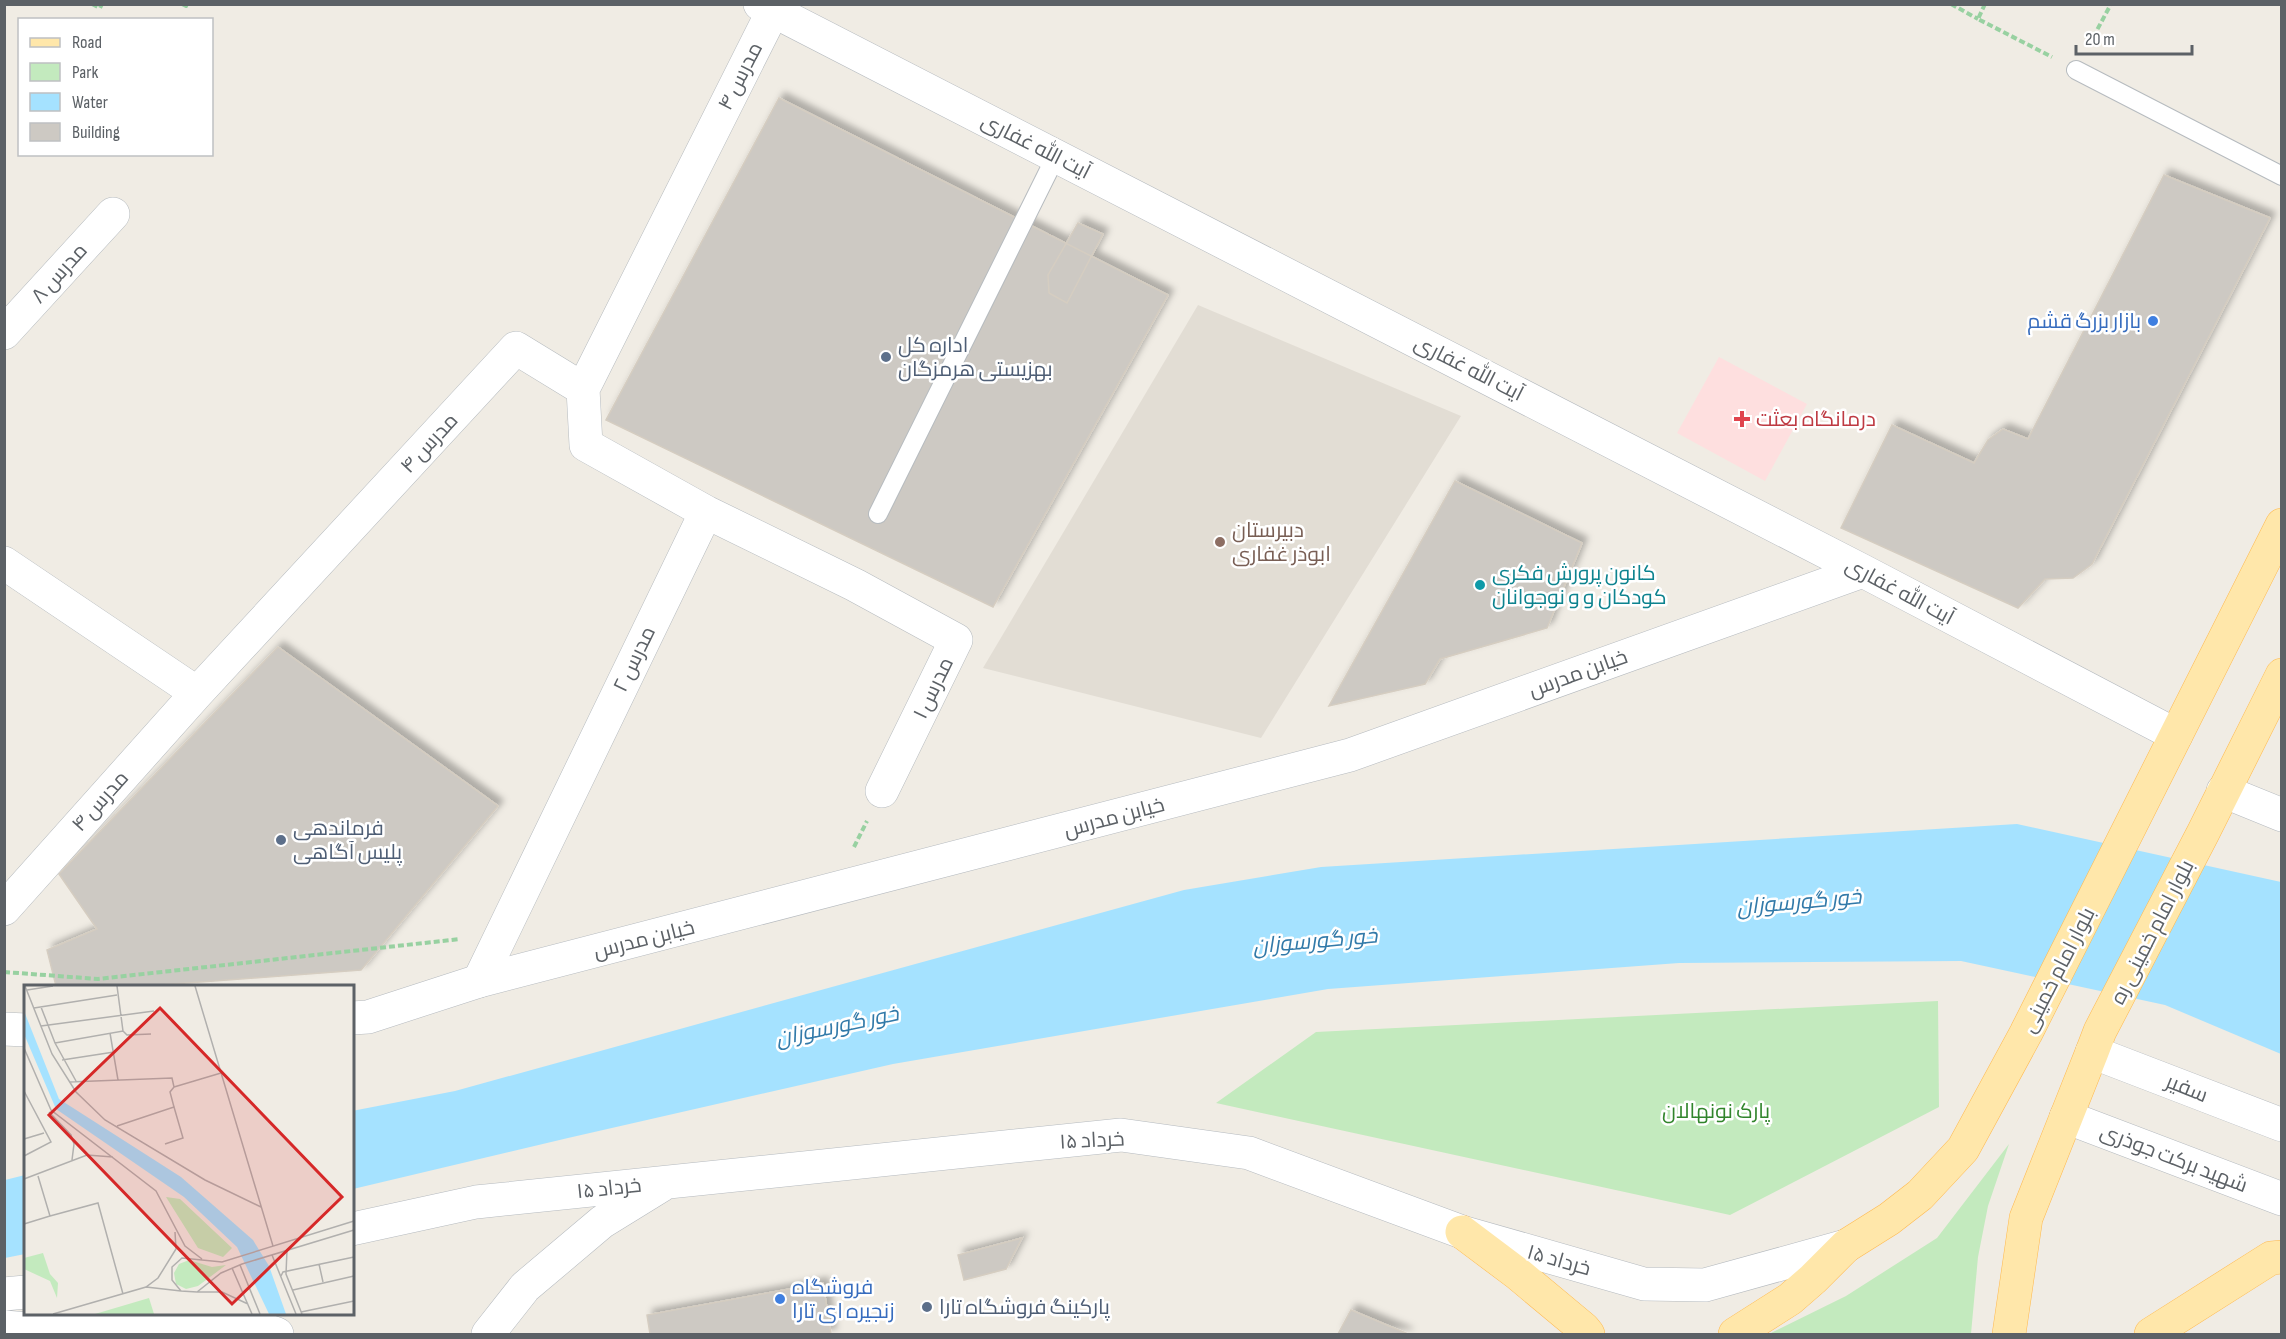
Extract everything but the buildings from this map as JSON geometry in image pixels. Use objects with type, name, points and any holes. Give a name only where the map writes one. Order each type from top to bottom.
[{"type":"main road","name":"بلوار امام خمینی","points":[[1735,1335],[1790,1299],[1846,1246],[1889,1219],[1920,1195],[1962,1149],[2026,1032],[2282,525]]},
{"type":"main road","points":[[2223,791],[2282,675]]},
{"type":"main road","name":"بلوار امام خمینی ره","points":[[2096,1042],[2223,791]]},
{"type":"main road","points":[[2009,1335],[2026,1218],[2096,1042]]},
{"type":"main road","points":[[1462,1232],[1518,1274],[1584,1329],[1588,1335]]},
{"type":"main road","points":[[2151,1335],[2271,1258],[2282,1257]]},
{"type":"street","name":"آیت الله غفاری","points":[[766,8],[1863,571],[2176,735]]},
{"type":"street","name":"مدرس ۴","points":[[4,909],[196,693],[516,348],[583,389],[766,8]]},
{"type":"street","name":"مدرس ۸","points":[[4,333],[113,214]]},
{"type":"street","points":[[583,389],[586,445],[706,512]]},
{"type":"street","name":"مدرس ۱","points":[[706,512],[855,585],[956,640],[882,791]]},
{"type":"street","name":"مدرس ۲","points":[[479,981],[706,512]]},
{"type":"street","points":[[4,563],[196,693]]},
{"type":"street","name":"خیابن مدرس","points":[[354,1018],[368,1017],[479,981],[1350,756],[1863,571]]},
{"type":"street","points":[[2223,791],[2282,814]]},
{"type":"street","points":[[4,1029],[24,1030]]},
{"type":"street","name":"سفیر","points":[[2096,1042],[2282,1125]]},
{"type":"street","name":"شهید برکت جوذری","points":[[2066,1117],[2282,1199]]},
{"type":"street","name":"۱۵ خرداد","points":[[354,1228],[476,1202],[1121,1136],[1248,1153],[1462,1232],[1644,1284],[1705,1285],[1846,1246]]},
{"type":"street","points":[[488,1335],[525,1287],[602,1222],[668,1181]]},
{"type":"street","points":[[4,1294],[24,1292]]},
{"type":"street","points":[[4,1326],[63,1332],[252,1325],[277,1335]]},
{"type":"lane","points":[[2076,70],[2282,176]]},
{"type":"lane","points":[[878,514],[1056,156]]},
{"type":"path","points":[[92,4],[100,8],[102,4]]},
{"type":"path","points":[[1951,4],[2076,70],[2111,4]]},
{"type":"path","points":[[1978,19],[1985,4]]},
{"type":"path","points":[[832,891],[882,791]]},
{"type":"path","points":[[4,972],[98,979],[500,935]]},
{"type":"shaded area","name":"دبیرستان ابوذر غفاری","points":[[1198,305],[1461,416],[1261,738],[983,668]]},
{"type":"shaded area","name":"درمانگاه بعثت","points":[[1719,357],[1807,404],[1765,481],[1677,433]]},
{"type":"green space","name":"پارک نونهالان","points":[[1938,1001],[1939,1107],[1730,1215],[1216,1103],[1316,1032]]},
{"type":"green space","points":[[2009,1144],[1988,1206],[1978,1257],[1971,1334],[1769,1334],[1846,1296],[1937,1238]]},
{"type":"water","name":"خور گورسوزان","points":[[2017,824],[2281,882],[2281,1054],[2165,1005],[1961,961],[1679,963],[1328,989],[893,1064],[354,1189],[354,1111],[455,1091],[1184,890],[1321,867]]},
{"type":"water","points":[[24,1175],[24,1254],[5,1258],[5,1180]]},
{"type":"place","name":"بازار بزرگ قشم","points":[[2153,321]]},
{"type":"place","name":"اداره کل بهزیستی هرمزگان","points":[[886,357]]},
{"type":"place","name":"درمانگاه بعثت","points":[[1742,419]]},
{"type":"place","name":"دبیرستان ابوذر غفاری","points":[[1220,542]]},
{"type":"place","name":"کانون پرورش فکری کودکان و و نوجوانان","points":[[1480,585]]},
{"type":"place","name":"فرماندهی پلیس آگاهی","points":[[281,840]]},
{"type":"place","name":"فروشگاه زنجیره ای تارا","points":[[780,1299]]},
{"type":"place","name":"پارکینگ فروشگاه تارا","points":[[927,1307]]}]
